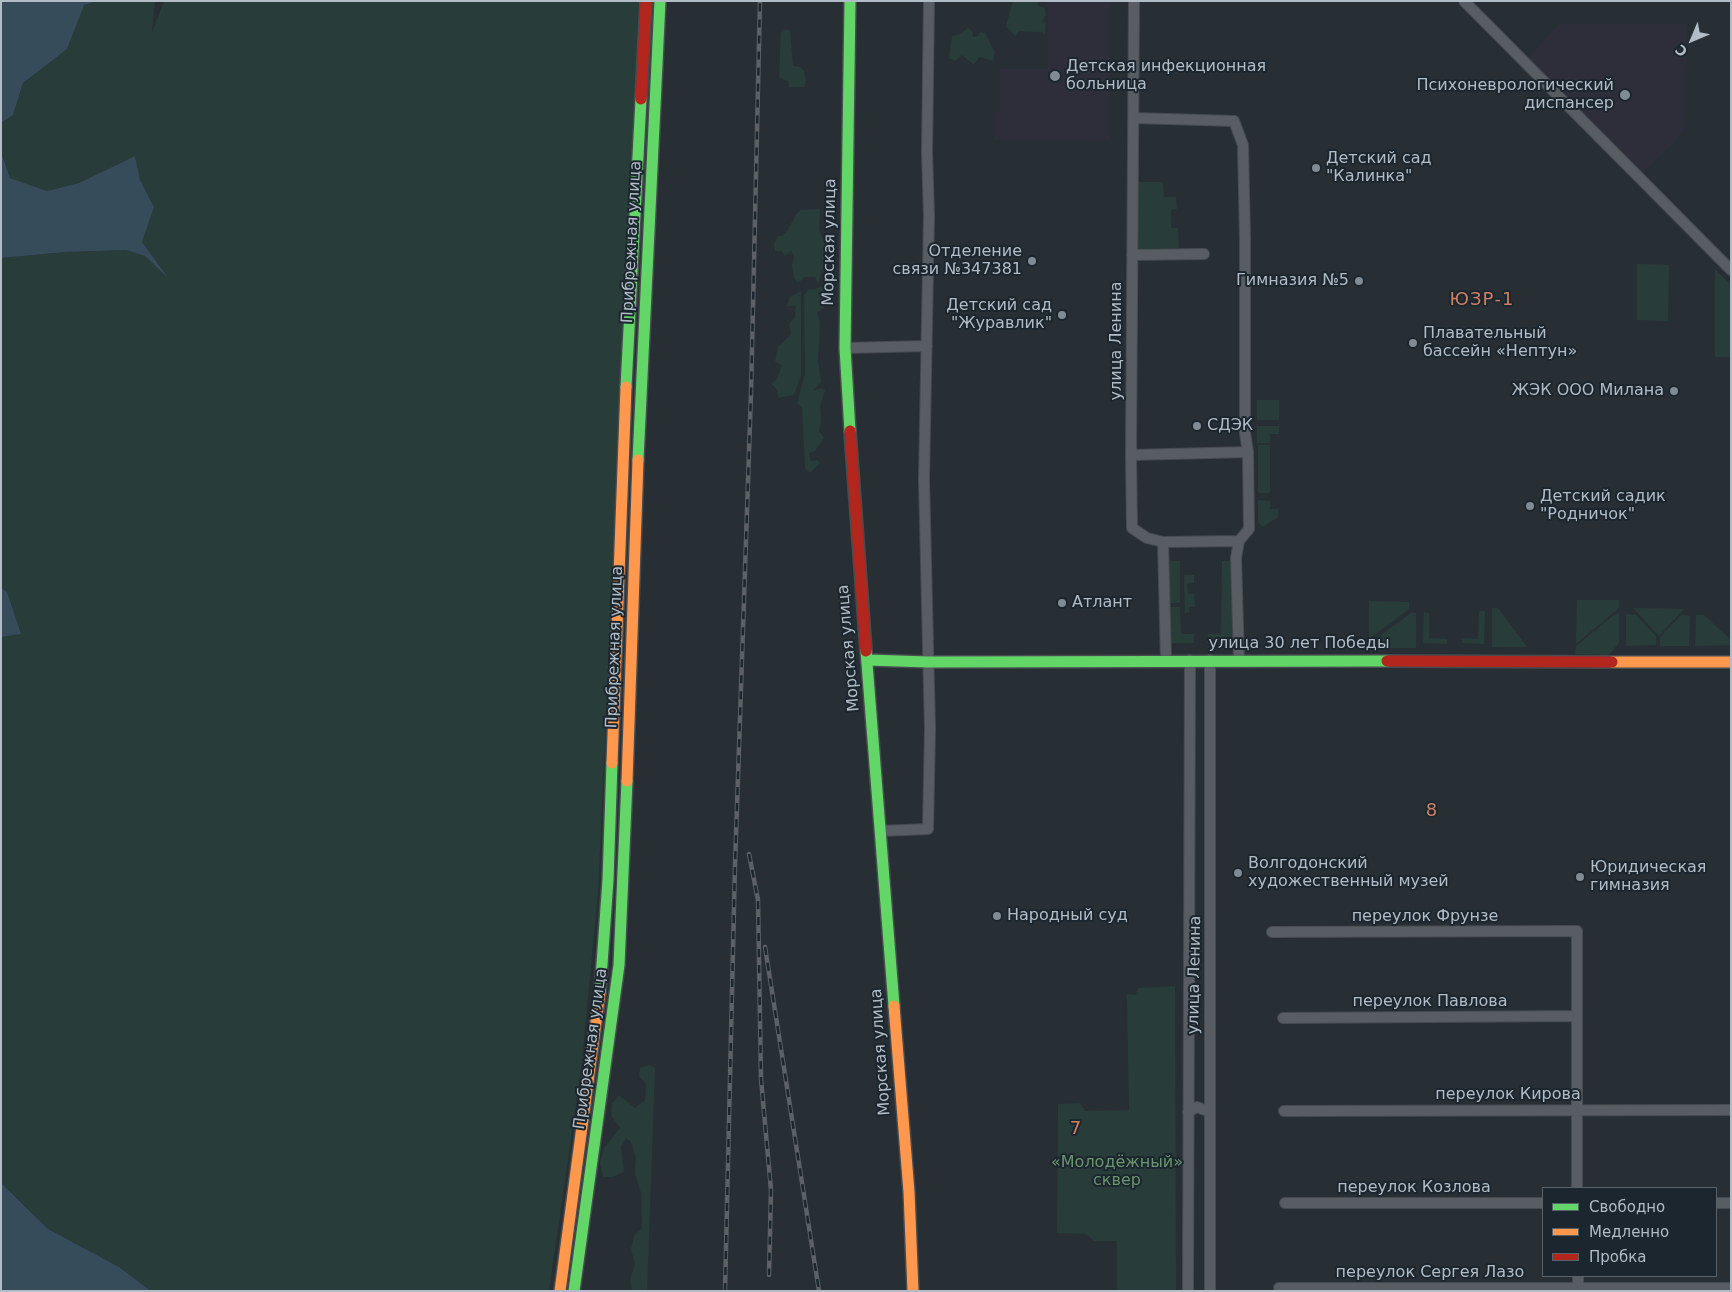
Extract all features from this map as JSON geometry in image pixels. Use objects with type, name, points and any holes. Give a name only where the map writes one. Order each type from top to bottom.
[{"type":"main road","name":"Прибрежная улица","points":[[560,1291],[603,953],[608,880],[624,416],[646,1]]},
{"type":"main road","name":"Прибрежная улица","points":[[574,1291],[619,965],[637,477],[660,1]]},
{"type":"main road","name":"Морская улица","points":[[850,1],[845,348],[853,487],[909,1192],[913,1291]]},
{"type":"main road","name":"улица 30 лет Победы","points":[[868,660],[928,662],[1190,660],[1731,662]]},
{"type":"street","points":[[880,831],[928,829],[928,662],[924,480],[927,346],[929,1]]},
{"type":"street","name":"улица Ленина","points":[[1134,1],[1132,528],[1147,538],[1163,542]]},
{"type":"street","points":[[1464,1],[1731,270]]},
{"type":"street","points":[[1134,118],[1234,121],[1242,145],[1245,249],[1245,432],[1248,452],[1249,529],[1239,540],[1236,558],[1239,660]]},
{"type":"street","points":[[1132,256],[1204,254]]},
{"type":"street","points":[[845,348],[927,346]]},
{"type":"street","points":[[1131,455],[1248,452]]},
{"type":"street","points":[[1166,661],[1163,542],[1239,540]]},
{"type":"street","name":"улица Ленина","points":[[1188,1291],[1190,660]]},
{"type":"street","name":"улица Ленина","points":[[1210,660],[1212,1009],[1209,1049],[1210,1291]]},
{"type":"street","name":"переулок Фрунзе","points":[[1272,932],[1577,931],[1574,1016]]},
{"type":"street","points":[[1574,1016],[1577,1187]]},
{"type":"street","name":"переулок Павлова","points":[[1283,1018],[1574,1016]]},
{"type":"street","points":[[1188,1112],[1196,1107],[1210,1112]]},
{"type":"street","name":"переулок Кирова","points":[[1284,1111],[1731,1110]]},
{"type":"street","name":"переулок Козлова","points":[[1285,1203],[1542,1202]]},
{"type":"street","points":[[1717,1202],[1731,1202]]},
{"type":"street","name":"переулок Сергея Лазо","points":[[1279,1288],[1731,1288]]},
{"type":"shaded area","points":[[1,1],[97,1],[84,5],[67,49],[23,83],[13,115],[1,123]]},
{"type":"shaded area","name":"Детская инфекционная больница","points":[[1043,1],[1110,1],[1110,141],[994,140],[994,112],[1000,112],[1000,69],[1048,69],[1048,5]]},
{"type":"shaded area","name":"Психоневрологический диспансер","points":[[1558,24],[1687,24],[1685,126],[1677,140],[1642,173],[1528,58]]},
{"type":"shaded area","points":[[1,152],[10,178],[47,191],[79,183],[135,156],[140,180],[154,207],[142,242],[168,278],[145,256],[126,250],[65,252],[1,258]]},
{"type":"shaded area","points":[[1,588],[7,592],[21,634],[1,637]]},
{"type":"shaded area","points":[[1,1183],[48,1229],[119,1267],[151,1291],[1,1291]]},
{"type":"green space","points":[[97,1],[155,1],[152,32],[164,1],[639,1],[598,893],[581,1070],[549,1291],[151,1291],[119,1267],[48,1229],[1,1183],[1,637],[21,634],[7,592],[1,588],[1,258],[65,252],[126,250],[145,256],[165,275],[142,242],[154,207],[140,180],[135,156],[79,183],[47,191],[10,178],[1,152],[1,123],[13,115],[23,83],[67,49],[84,4]]},
{"type":"green space","points":[[1013,1],[1037,1],[1038,6],[1045,8],[1046,15],[1042,20],[1043,23],[1046,22],[1045,35],[1041,32],[1019,31],[1016,36],[1014,35],[1006,26]]},
{"type":"green space","points":[[968,28],[972,31],[973,37],[978,36],[980,32],[985,33],[995,52],[993,61],[979,57],[974,65],[962,55],[955,61],[949,58],[952,36],[960,34]]},
{"type":"green space","points":[[786,29],[790,31],[793,66],[801,67],[804,71],[805,87],[789,87],[789,82],[779,77],[781,33]]},
{"type":"green space","points":[[1136,182],[1163,182],[1164,197],[1176,197],[1177,209],[1171,210],[1171,228],[1178,228],[1179,248],[1138,249]]},
{"type":"green space","points":[[820,209],[819,230],[824,243],[826,259],[818,283],[815,277],[805,277],[798,283],[794,278],[792,265],[794,256],[791,250],[785,256],[782,251],[775,251],[774,244],[778,236],[782,236],[787,231],[797,213],[801,210]]},
{"type":"green space","points":[[1637,264],[1669,265],[1668,321],[1637,320]]},
{"type":"green space","points":[[1715,269],[1731,285],[1731,357],[1715,357]]},
{"type":"green space","points":[[822,286],[826,299],[823,309],[817,312],[820,322],[818,360],[821,382],[813,391],[821,388],[825,390],[820,406],[821,421],[819,431],[824,438],[815,451],[809,453],[811,461],[817,460],[820,463],[810,473],[805,468],[802,407],[797,403],[805,374],[804,295],[809,289],[814,290]]},
{"type":"green space","points":[[801,291],[801,375],[794,395],[778,398],[777,390],[771,383],[776,381],[782,366],[775,361],[778,347],[791,334],[789,324],[795,317],[796,306],[787,306],[790,297]]},
{"type":"green space","points":[[1257,400],[1279,400],[1279,420],[1257,420]]},
{"type":"green space","points":[[1257,426],[1279,426],[1279,434],[1270,434],[1270,443],[1257,443]]},
{"type":"green space","points":[[1258,445],[1270,445],[1270,493],[1258,493]]},
{"type":"green space","points":[[1258,500],[1270,501],[1270,509],[1278,509],[1278,517],[1263,527],[1258,522]]},
{"type":"green space","points":[[1166,561],[1180,561],[1180,603],[1166,603]]},
{"type":"green space","points":[[1222,561],[1232,561],[1233,643],[1207,643],[1208,634],[1221,634]]},
{"type":"green space","points":[[1184,575],[1194,575],[1194,583],[1187,584],[1188,594],[1194,594],[1195,607],[1189,607],[1189,612],[1185,613]]},
{"type":"green space","points":[[1577,600],[1619,600],[1619,608],[1576,644]]},
{"type":"green space","points":[[1369,601],[1409,602],[1409,609],[1369,639]]},
{"type":"green space","points":[[1166,607],[1180,607],[1181,634],[1194,634],[1194,643],[1167,643]]},
{"type":"green space","points":[[1492,608],[1498,608],[1527,647],[1492,647]]},
{"type":"green space","points":[[1633,608],[1684,609],[1659,636]]},
{"type":"green space","points":[[1479,611],[1485,611],[1484,644],[1462,643],[1462,638],[1478,639]]},
{"type":"green space","points":[[1424,612],[1429,613],[1429,638],[1447,639],[1447,644],[1423,643]]},
{"type":"green space","points":[[1411,613],[1416,613],[1416,648],[1370,648],[1370,643]]},
{"type":"green space","points":[[1615,614],[1619,614],[1619,643],[1609,655],[1575,654],[1576,646]]},
{"type":"green space","points":[[1626,614],[1636,615],[1656,636],[1656,645],[1626,646]]},
{"type":"green space","points":[[1681,615],[1690,616],[1689,646],[1660,646],[1660,637]]},
{"type":"green space","points":[[1696,615],[1704,615],[1731,640],[1731,645],[1695,646]]},
{"type":"green space","name":"«Молодёжный» сквер","points":[[1175,986],[1176,1291],[1117,1291],[1117,1241],[1094,1241],[1086,1234],[1057,1233],[1058,1104],[1080,1103],[1085,1111],[1129,1110],[1127,994],[1136,995],[1138,988]]},
{"type":"green space","points":[[649,1065],[655,1068],[647,1291],[632,1291],[630,1279],[635,1265],[631,1249],[634,1236],[642,1228],[641,1193],[635,1173],[636,1157],[631,1142],[626,1138],[621,1147],[624,1172],[612,1177],[603,1177],[600,1163],[604,1148],[620,1128],[611,1115],[612,1104],[619,1095],[635,1108],[645,1100],[646,1084],[639,1076],[640,1068]]},
{"type":"railway","points":[[725,1291],[735,865],[751,393],[760,1]]},
{"type":"railway","points":[[749,854],[758,900],[761,1079],[771,1190],[769,1275]]},
{"type":"railway","points":[[765,947],[819,1291]]},
{"type":"traffic: fast","points":[[638,460],[660,1]]},
{"type":"traffic: fast","points":[[850,1],[845,348],[850,431]]},
{"type":"traffic: fast","points":[[626,387],[641,99]]},
{"type":"traffic: fast","points":[[866,651],[894,1006]]},
{"type":"traffic: fast","points":[[868,660],[928,662],[1387,661]]},
{"type":"traffic: fast","points":[[600,992],[608,880],[612,763]]},
{"type":"traffic: fast","points":[[574,1291],[619,965],[627,781]]},
{"type":"traffic: slow","points":[[612,763],[626,387]]},
{"type":"traffic: slow","points":[[627,781],[638,460]]},
{"type":"traffic: slow","points":[[1612,662],[1731,662]]},
{"type":"traffic: slow","points":[[560,1291],[600,992]]},
{"type":"traffic: slow","points":[[894,1006],[909,1192],[913,1291]]},
{"type":"traffic: jam","points":[[641,99],[646,1]]},
{"type":"traffic: jam","points":[[850,431],[866,651]]},
{"type":"traffic: jam","points":[[1387,661],[1612,662]]},
{"type":"place","name":"Детская инфекционная больница","points":[[1055,76]]},
{"type":"place","name":"Психоневрологический диспансер","points":[[1625,95]]},
{"type":"place","name":"Детский сад \"Калинка\"","points":[[1316,168]]},
{"type":"place","name":"Отделение связи №347381","points":[[1032,261]]},
{"type":"place","name":"Гимназия №5","points":[[1359,281]]},
{"type":"place","name":"Детский сад \"Журавлик\"","points":[[1062,315]]},
{"type":"place","name":"Плавательный бассейн «Нептун»","points":[[1413,343]]},
{"type":"place","name":"ЖЭК ООО Милана","points":[[1674,391]]},
{"type":"place","name":"СДЭК","points":[[1197,426]]},
{"type":"place","name":"Детский садик \"Родничок\"","points":[[1530,506]]},
{"type":"place","name":"Атлант","points":[[1062,603]]},
{"type":"place","name":"Волгодонский художественный музей","points":[[1238,873]]},
{"type":"place","name":"Юридическая гимназия","points":[[1580,877]]},
{"type":"place","name":"Народный суд","points":[[997,916]]},
{"type":"district","name":"ЮЗР-1","points":[[1482,300]]},
{"type":"district","name":"8","points":[[1432,811]]},
{"type":"district","name":"7","points":[[1076,1129]]}]
